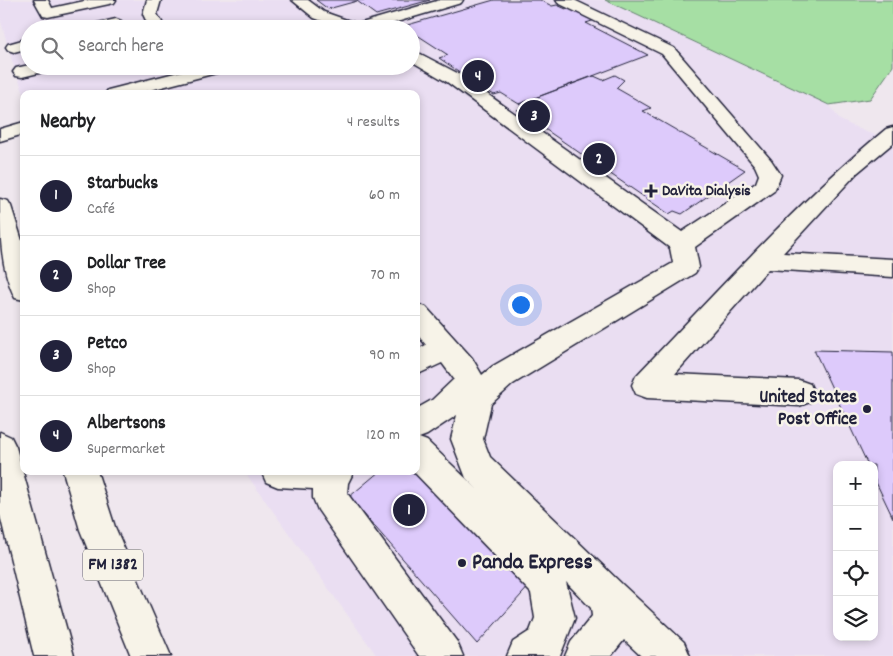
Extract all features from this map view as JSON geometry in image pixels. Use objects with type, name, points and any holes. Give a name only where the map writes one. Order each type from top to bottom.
[{"type":"main road","points":[[41,0],[48,14],[109,0]]},
{"type":"main road","points":[[153,20],[150,14],[154,0]]},
{"type":"main road","points":[[299,0],[320,15],[333,20]]},
{"type":"main road","points":[[388,20],[456,0]]},
{"type":"main road","points":[[563,0],[668,51],[764,164],[770,175],[766,186],[682,244]]},
{"type":"main road","points":[[420,59],[453,78],[682,244],[686,267],[420,423]]},
{"type":"main road","points":[[131,90],[186,77]]},
{"type":"main road","points":[[149,90],[186,77]]},
{"type":"main road","points":[[0,126],[20,120]]},
{"type":"main road","points":[[0,135],[20,129]]},
{"type":"main road","points":[[799,393],[647,386],[762,260],[888,131]]},
{"type":"main road","points":[[0,206],[20,277]]},
{"type":"main road","points":[[762,260],[893,268]]},
{"type":"main road","points":[[420,319],[462,366],[474,390],[467,438],[478,467],[610,600],[670,656]]},
{"type":"main road","points":[[420,361],[446,348]]},
{"type":"main road","points":[[0,447],[8,510],[54,656]]},
{"type":"main road","points":[[420,456],[548,584],[555,618],[544,645],[527,656]]},
{"type":"main road","name":"FM 1382","points":[[81,475],[98,530],[151,656]]},
{"type":"main road","points":[[334,475],[330,498],[443,656]]},
{"type":"main road","points":[[585,656],[612,623],[610,600]]},
{"type":"shaded area","points":[[0,0],[605,0],[829,105],[840,120],[866,132],[893,140],[893,656],[377,656],[247,475],[420,475],[420,90],[23,90],[0,18]]},
{"type":"green space","points":[[605,0],[893,0],[893,66],[870,99],[829,105]]},
{"type":"building","points":[[316,0],[430,0],[376,15],[357,1],[328,9]]},
{"type":"building","points":[[494,0],[540,0],[552,6],[557,5],[566,9],[573,7],[598,19],[586,23],[648,55],[519,104],[501,93],[494,95],[439,58],[448,55],[420,37],[420,21]]},
{"type":"building","points":[[615,75],[624,80],[616,88],[651,108],[643,111],[745,170],[682,214],[674,211],[669,214],[517,110],[523,108],[519,104],[594,76],[603,80]]},
{"type":"building","name":"United States Post Office","points":[[814,350],[893,352],[893,518],[878,486],[878,461],[866,461]]},
{"type":"building","points":[[375,475],[420,475],[531,584],[477,644],[349,497]]},
{"type":"place","name":"Albertsons","points":[[478,76]]},
{"type":"place","name":"Petco","points":[[534,116]]},
{"type":"place","name":"Dollar Tree","points":[[599,159]]},
{"type":"place","name":"DaVita Dialysis","points":[[651,191]]},
{"type":"place","name":"United States Post Office","points":[[867,409]]},
{"type":"place","name":"Starbucks","points":[[409,510]]},
{"type":"place","name":"Panda Express","points":[[462,563]]}]
